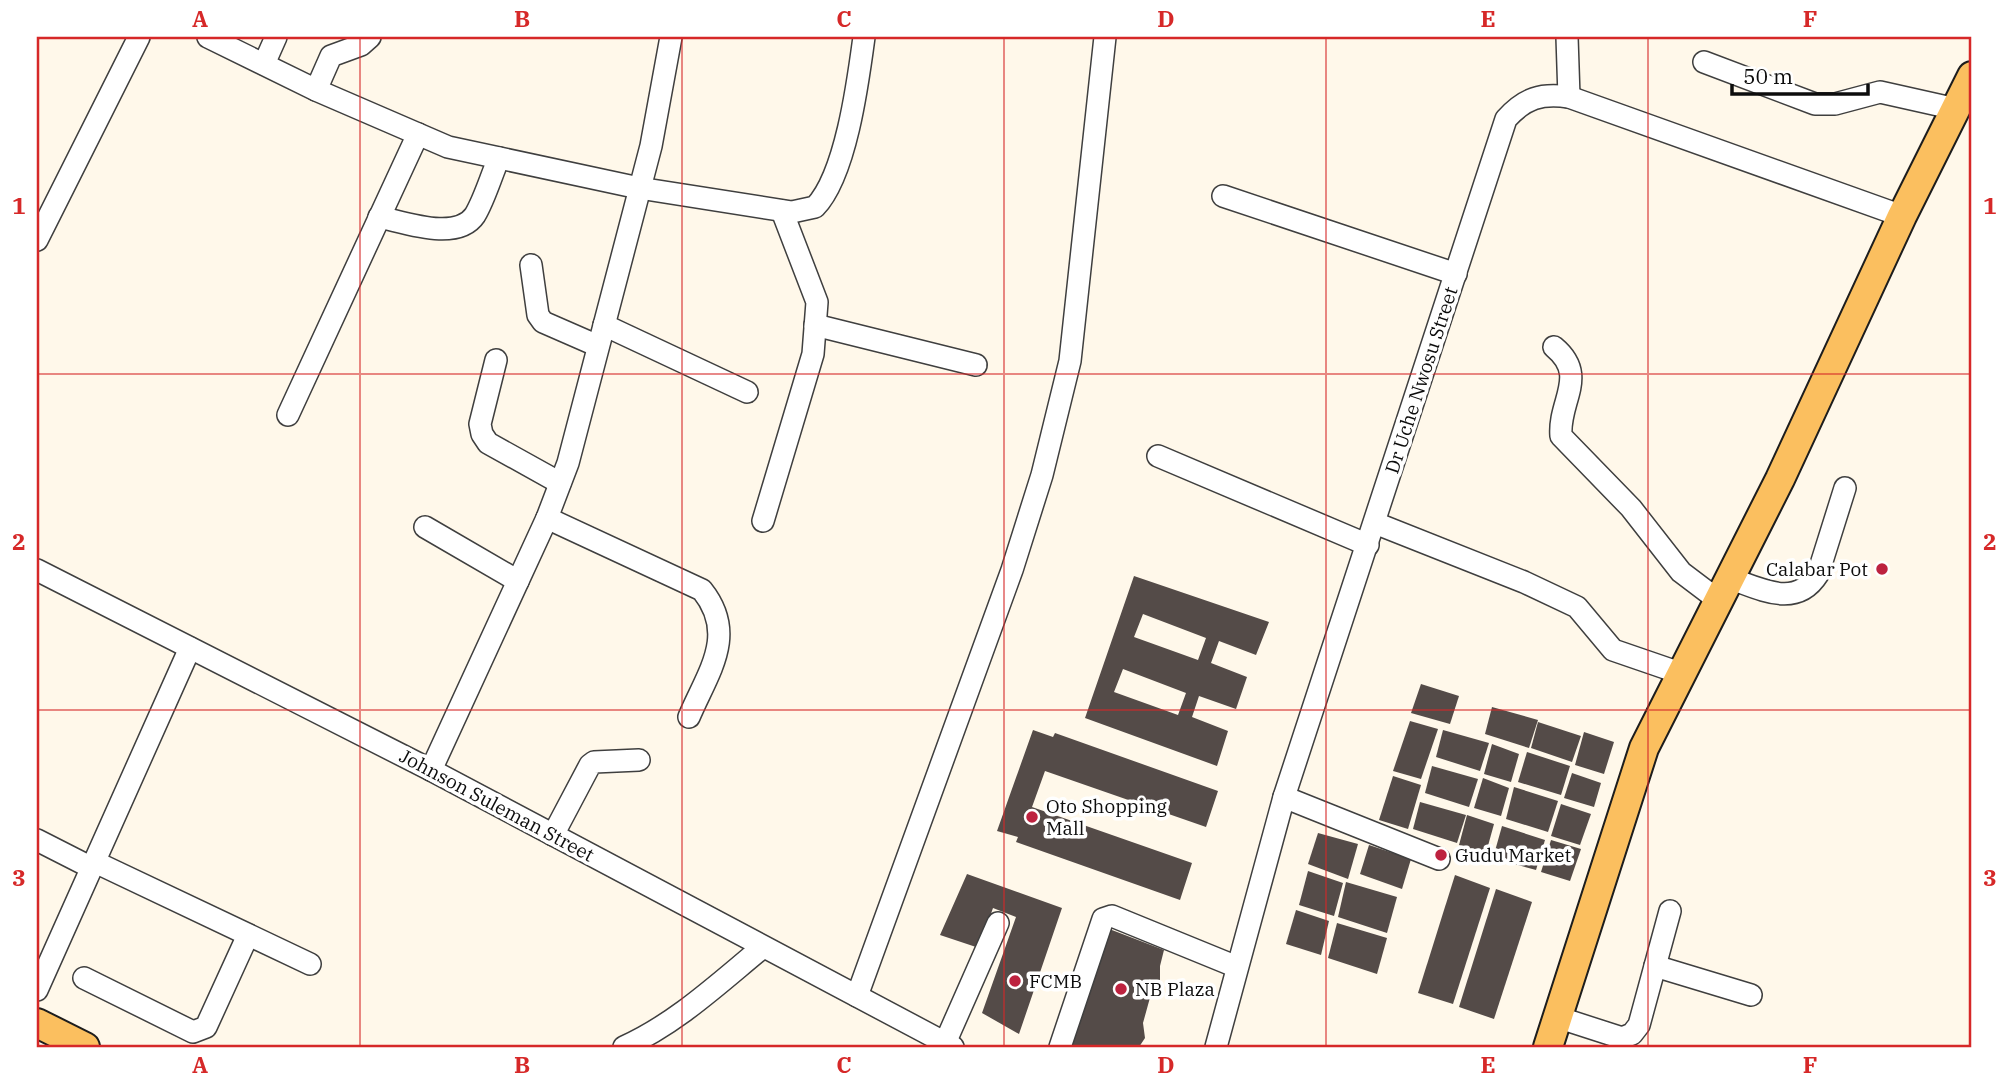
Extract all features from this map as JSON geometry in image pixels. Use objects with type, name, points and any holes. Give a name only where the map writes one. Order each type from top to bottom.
[{"type":"main road","points":[[1548,1047],[1644,748],[1780,479],[1902,216],[1967,90]]},
{"type":"main road","points":[[37,1023],[85,1047]]},
{"type":"street","points":[[37,240],[139,37]]},
{"type":"street","points":[[208,37],[316,90],[448,147],[639,188],[782,211],[815,208],[831,184],[849,118],[864,37]]},
{"type":"street","points":[[264,64],[276,37]]},
{"type":"street","points":[[316,90],[331,56],[361,45],[370,37]]},
{"type":"street","points":[[431,770],[547,518],[560,483],[651,146],[671,37]]},
{"type":"street","points":[[857,996],[1012,570],[1042,475],[1070,360],[1105,37]]},
{"type":"street","points":[[1567,37],[1569,97]]},
{"type":"street","points":[[1704,62],[1815,104],[1835,104],[1880,92],[1967,90]]},
{"type":"street","name":"Dr Uche Nwosu Street","points":[[1216,1047],[1284,797],[1506,119],[1519,104],[1536,96],[1569,97],[1902,216]]},
{"type":"street","points":[[288,415],[418,134]]},
{"type":"street","points":[[379,217],[442,229],[461,226],[474,217],[499,158]]},
{"type":"street","points":[[1223,196],[1456,274]]},
{"type":"street","points":[[763,521],[813,354],[817,302],[782,211]]},
{"type":"street","points":[[531,265],[538,314],[543,322],[598,346]]},
{"type":"street","points":[[604,325],[747,392]]},
{"type":"street","points":[[815,325],[976,365]]},
{"type":"street","points":[[1555,348],[1568,358],[1572,373],[1561,436],[1631,508],[1681,572],[1724,589],[1779,596],[1802,592],[1811,586],[1818,574],[1845,488]]},
{"type":"street","points":[[496,360],[480,424],[482,434],[488,443],[560,483]]},
{"type":"street","points":[[1158,456],[1368,545]]},
{"type":"street","points":[[547,518],[702,590],[715,606],[721,628],[718,651],[689,717]]},
{"type":"street","points":[[1375,523],[1524,582],[1577,607],[1613,650],[1681,673]]},
{"type":"street","points":[[425,527],[518,580]]},
{"type":"street","name":"Johnson Suleman Street","points":[[37,570],[431,770],[949,1045]]},
{"type":"street","points":[[37,990],[190,648]]},
{"type":"street","points":[[553,835],[590,765],[594,762],[639,760]]},
{"type":"street","points":[[1284,797],[1439,859]]},
{"type":"street","points":[[37,839],[310,964]]},
{"type":"street","points":[[1557,1017],[1622,1038],[1632,1034],[1639,1025],[1670,911]]},
{"type":"street","points":[[1060,1047],[1103,919],[1112,916],[1237,967]]},
{"type":"street","points":[[949,1045],[998,923]]},
{"type":"street","points":[[84,978],[192,1032],[200,1031],[205,1027],[248,935]]},
{"type":"street","points":[[624,1047],[649,1036],[698,1002],[763,947]]},
{"type":"street","points":[[1655,966],[1751,995]]},
{"type":"building","points":[[1134,576],[1269,622],[1256,655],[1219,641],[1211,663],[1247,677],[1236,709],[1199,696],[1192,717],[1228,731],[1217,766],[1085,718]],"holes":[[[1143,614],[1206,638],[1198,660],[1134,637]],[[1123,669],[1186,693],[1178,715],[1114,692]]]},
{"type":"building","points":[[1421,684],[1459,696],[1450,724],[1411,713]]},
{"type":"building","points":[[1492,707],[1538,720],[1529,748],[1485,734]]},
{"type":"building","points":[[1410,721],[1438,729],[1421,779],[1393,771]]},
{"type":"building","points":[[1538,722],[1581,736],[1572,762],[1531,748]]},
{"type":"building","name":"Oto Shopping Mall","points":[[1033,730],[1053,737],[1055,733],[1218,791],[1206,827],[1045,771],[1032,807],[1192,863],[1180,900],[1016,842],[1018,837],[997,831]]},
{"type":"building","points":[[1443,730],[1489,743],[1480,771],[1436,757]]},
{"type":"building","points":[[1584,732],[1614,742],[1604,774],[1575,765]]},
{"type":"building","points":[[1492,744],[1519,754],[1511,782],[1484,774]]},
{"type":"building","points":[[1527,752],[1570,766],[1561,795],[1518,782]]},
{"type":"building","points":[[1432,766],[1478,779],[1469,807],[1425,793]]},
{"type":"building","points":[[1572,773],[1601,783],[1594,807],[1564,798]]},
{"type":"building","points":[[1393,776],[1421,785],[1408,829],[1379,820]]},
{"type":"building","points":[[1483,778],[1509,788],[1501,816],[1474,808]]},
{"type":"building","points":[[1514,787],[1558,801],[1548,832],[1506,819]]},
{"type":"building","points":[[1420,802],[1466,815],[1457,843],[1413,829]]},
{"type":"building","points":[[1561,804],[1591,814],[1580,845],[1551,836]]},
{"type":"building","points":[[1467,815],[1494,824],[1486,853],[1459,845]]},
{"type":"building","points":[[1502,826],[1545,840],[1536,870],[1493,858]]},
{"type":"building","points":[[1318,833],[1358,844],[1348,879],[1308,864]]},
{"type":"building","points":[[1551,840],[1581,849],[1570,881],[1541,872]]},
{"type":"building","points":[[1369,845],[1411,859],[1402,889],[1360,874]]},
{"type":"building","points":[[1308,871],[1343,883],[1334,916],[1299,905]]},
{"type":"building","name":"FCMB","points":[[967,874],[1062,908],[1019,1034],[982,1013],[1016,917],[993,908],[979,948],[940,935]]},
{"type":"building","points":[[1455,875],[1490,888],[1453,1004],[1418,993]]},
{"type":"building","points":[[1346,882],[1397,897],[1387,933],[1338,917]]},
{"type":"building","points":[[1496,889],[1532,902],[1494,1019],[1459,1007]]},
{"type":"building","points":[[1296,910],[1329,921],[1321,955],[1286,944]]},
{"type":"building","points":[[1337,923],[1387,938],[1377,974],[1328,958]]},
{"type":"building","name":"NB Plaza","points":[[1104,927],[1164,950],[1160,966],[1160,986],[1151,994],[1143,1023],[1145,1038],[1139,1047],[1067,1047]]},
{"type":"place","name":"Calabar Pot","points":[[1882,569]]},
{"type":"place","name":"Oto Shopping Mall","points":[[1032,817]]},
{"type":"place","name":"Gudu Market","points":[[1441,855]]},
{"type":"place","name":"FCMB","points":[[1015,981]]},
{"type":"place","name":"NB Plaza","points":[[1121,989]]}]
